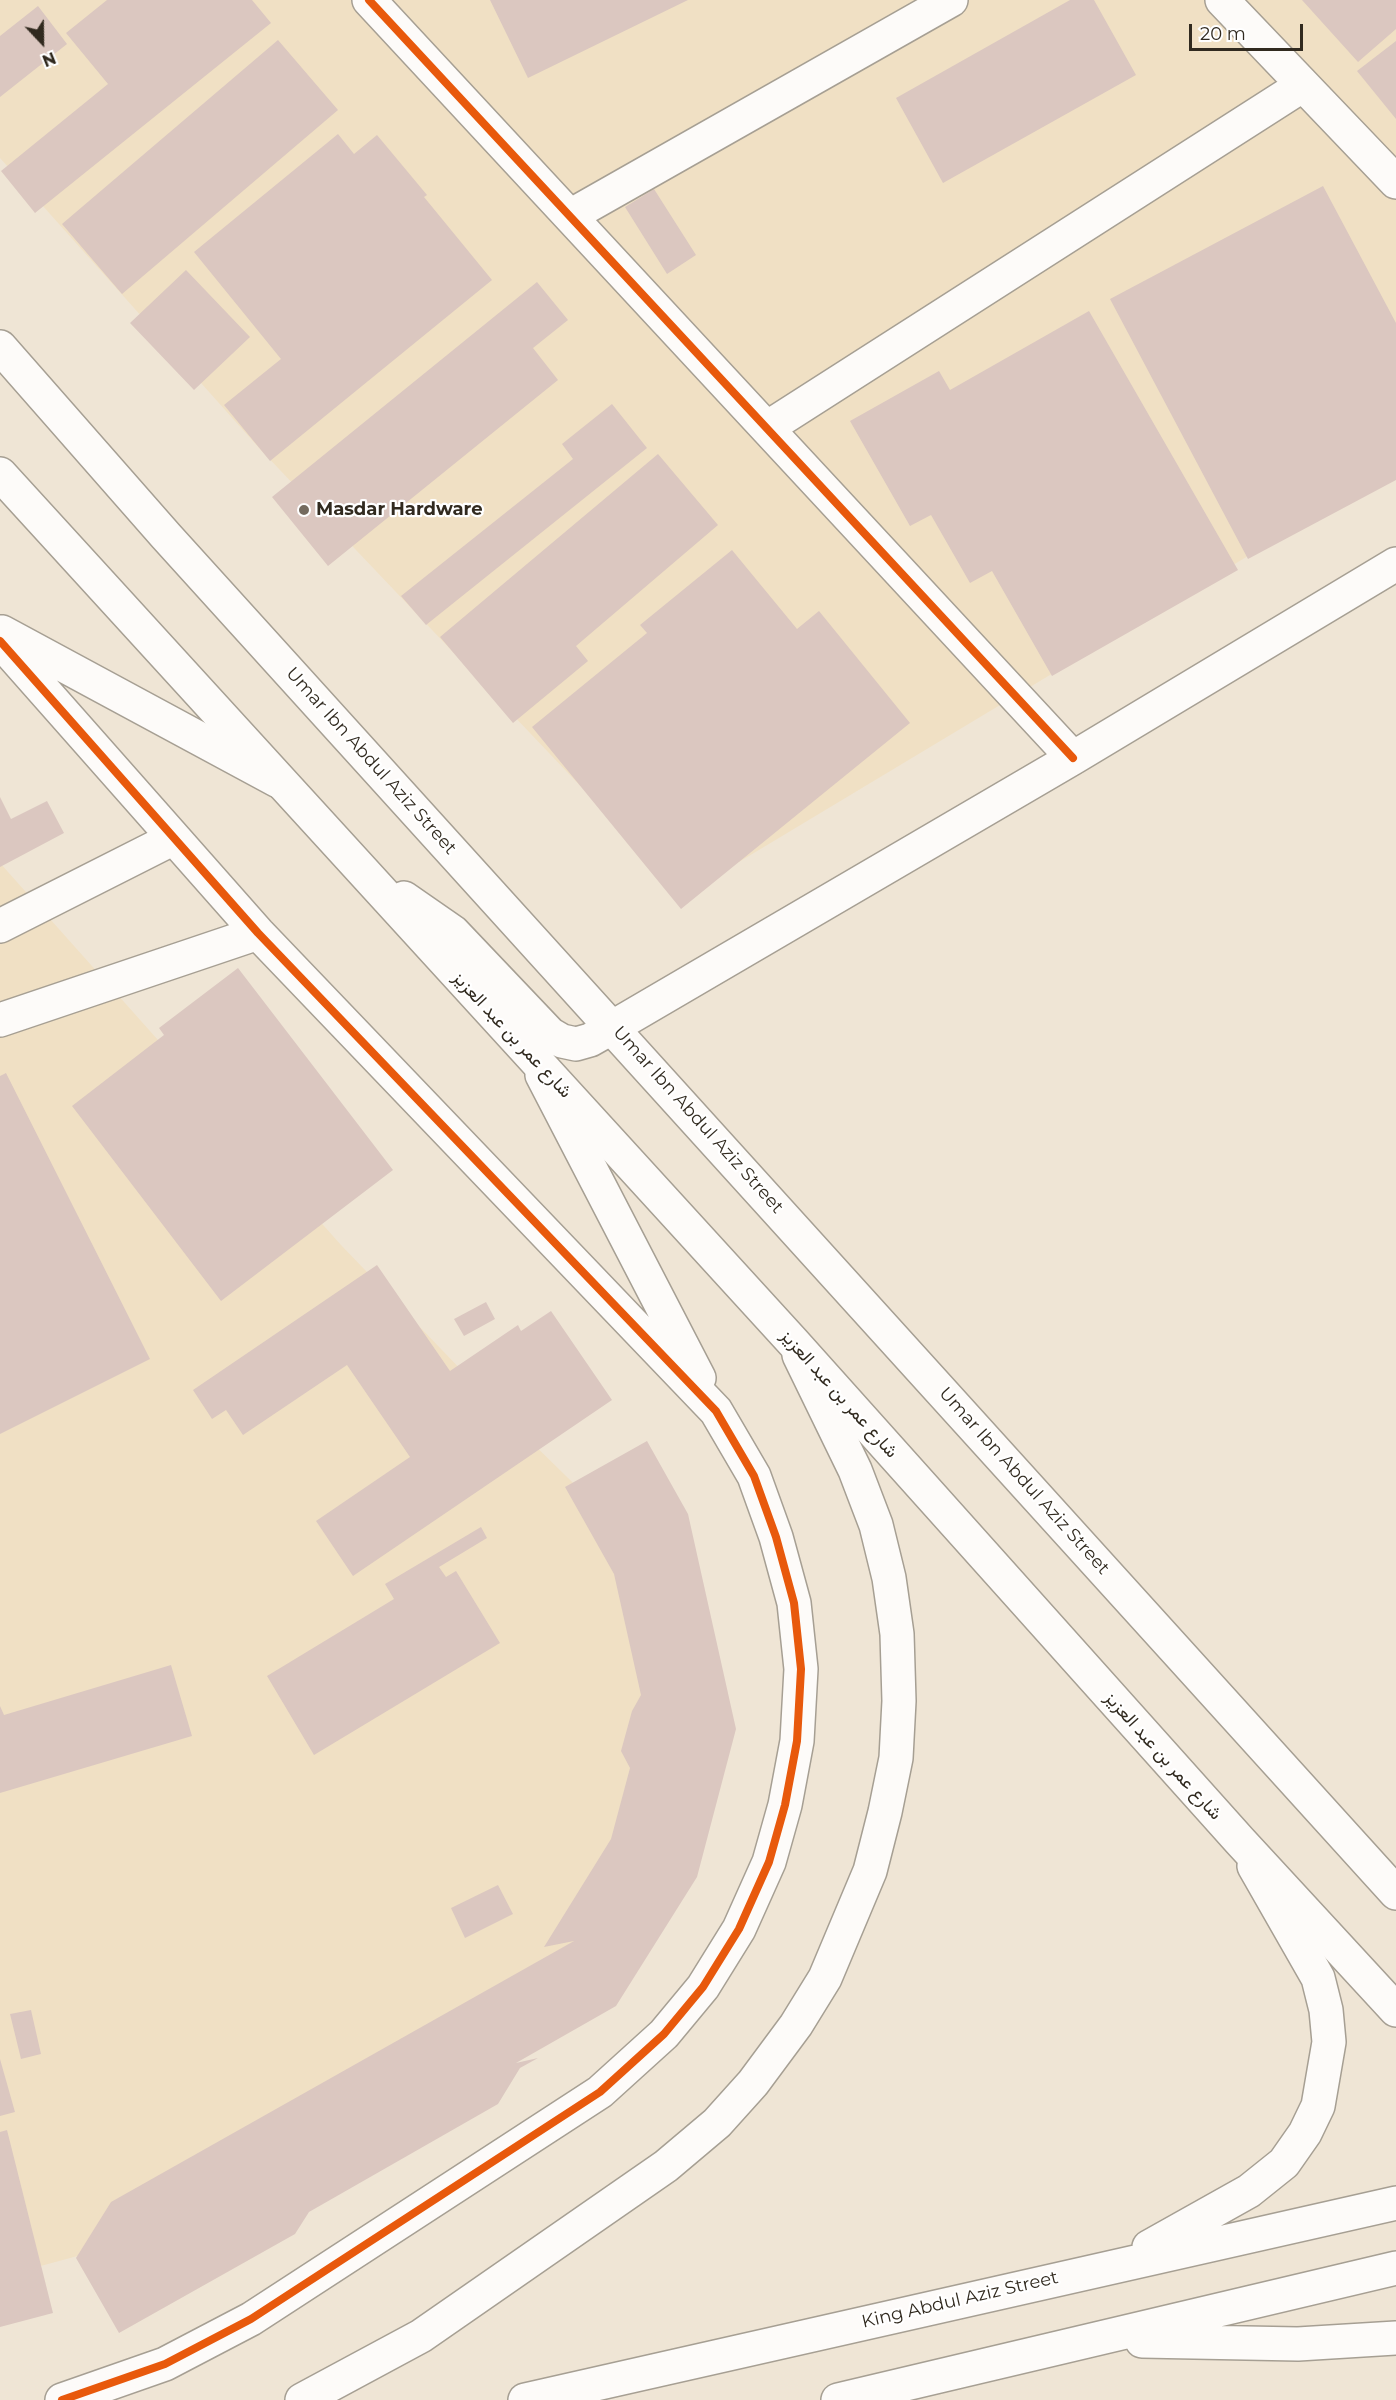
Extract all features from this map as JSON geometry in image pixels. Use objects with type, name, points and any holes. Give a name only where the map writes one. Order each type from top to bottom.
[{"type":"street","points":[[369,0],[1073,758]]},
{"type":"street","points":[[570,216],[951,0]]},
{"type":"street","points":[[1222,0],[1396,182]]},
{"type":"street","points":[[767,428],[1303,85]]},
{"type":"street","name":"Umar Ibn Abdul Aziz Street","points":[[0,347],[166,536],[1396,1893]]},
{"type":"street","points":[[0,474],[278,781]]},
{"type":"street","points":[[357,867],[453,932],[556,1038],[576,1044],[590,1040],[1073,758],[1396,564]]},
{"type":"street","points":[[0,631],[278,781]]},
{"type":"street","points":[[0,641],[172,839],[258,933],[716,1411]]},
{"type":"street","name":"شارع عمر بن عبد العزيز","points":[[278,781],[793,1342],[1240,1841],[1396,2010]]},
{"type":"street","points":[[0,926],[172,839]]},
{"type":"street","points":[[0,1020],[258,933]]},
{"type":"street","points":[[62,2400],[165,2364],[261,2312],[600,2092],[664,2034],[703,1987],[739,1929],[769,1862],[785,1805],[798,1741],[801,1669],[794,1603],[776,1537],[754,1476],[716,1411],[535,1060]]},
{"type":"street","points":[[302,2400],[421,2336],[666,2166],[717,2123],[753,2083],[796,2025],[825,1978],[870,1871],[896,1758],[899,1701],[897,1634],[889,1578],[876,1525],[855,1470],[793,1342]]},
{"type":"street","points":[[1117,2264],[1250,2191],[1284,2163],[1305,2133],[1318,2106],[1329,2042],[1326,2010],[1318,1978],[1240,1841]]},
{"type":"street","points":[[1357,1850],[1396,1878]]},
{"type":"street","name":"King Abdul Aziz Street","points":[[525,2400],[1117,2264],[1396,2203]]},
{"type":"street","points":[[838,2400],[1396,2268]]},
{"type":"street","points":[[1095,2340],[1298,2343],[1396,2338]]},
{"type":"shaded area","points":[[0,0],[1396,0],[1396,467],[684,895],[260,449],[0,158]]},
{"type":"shaded area","points":[[0,863],[341,1245],[518,1429],[614,1523],[662,1577],[656,1885],[314,2192],[0,2277]]},
{"type":"building","points":[[107,0],[252,0],[271,23],[35,213],[1,171],[108,84],[66,33]]},
{"type":"building","points":[[490,0],[688,0],[528,78]]},
{"type":"building","points":[[1070,0],[1094,0],[1136,75],[943,183],[896,98]]},
{"type":"building","points":[[1302,0],[1396,0],[1396,29],[1358,62]]},
{"type":"building","points":[[38,6],[67,44],[0,97],[0,36]]},
{"type":"building","points":[[278,40],[338,110],[122,294],[62,224]]},
{"type":"building","points":[[1396,41],[1396,119],[1357,71]]},
{"type":"building","points":[[338,134],[354,154],[377,135],[427,195],[424,197],[492,280],[270,461],[224,405],[281,359],[194,252]]},
{"type":"building","points":[[1323,186],[1396,323],[1396,480],[1248,559],[1110,299]]},
{"type":"building","points":[[654,189],[696,255],[667,274],[625,207]]},
{"type":"building","points":[[186,270],[250,337],[194,390],[130,323]]},
{"type":"building","points":[[537,282],[568,320],[533,348],[558,380],[328,566],[272,497]]},
{"type":"building","points":[[1089,311],[1238,570],[1052,676],[992,571],[970,583],[931,515],[910,526],[850,421],[939,371],[950,390]]},
{"type":"building","points":[[612,404],[647,448],[426,625],[401,596],[573,459],[562,444]]},
{"type":"building","points":[[658,454],[718,525],[576,646],[588,661],[513,723],[440,637]]},
{"type":"building","points":[[732,550],[797,629],[819,611],[910,723],[681,909],[532,727],[647,633],[640,625]]},
{"type":"building","points":[[0,797],[11,819],[47,801],[64,833],[0,867]]},
{"type":"building","points":[[238,968],[393,1170],[221,1301],[72,1106],[164,1035],[159,1028]]},
{"type":"building","points":[[6,1073],[150,1359],[0,1434],[0,1076]]},
{"type":"building","points":[[377,1265],[450,1371],[518,1325],[521,1331],[551,1311],[612,1400],[353,1576],[316,1521],[410,1457],[347,1365],[243,1435],[226,1410],[212,1419],[193,1390]]},
{"type":"building","points":[[486,1302],[495,1319],[464,1336],[454,1319]]},
{"type":"building","points":[[647,1441],[688,1514],[736,1729],[697,1877],[616,2006],[516,2063],[538,2058],[520,2068],[498,2104],[309,2212],[295,2234],[119,2333],[76,2258],[111,2202],[574,1941],[544,1947],[611,1839],[630,1768],[621,1751],[632,1711],[641,1695],[614,1574],[565,1487]]},
{"type":"building","points":[[481,1527],[487,1538],[439,1567],[446,1577],[456,1571],[500,1643],[314,1755],[267,1676],[394,1599],[385,1584]]},
{"type":"building","points":[[171,1665],[192,1736],[0,1793],[0,1706],[4,1715]]},
{"type":"building","points":[[498,1885],[513,1914],[465,1938],[451,1908]]},
{"type":"building","points":[[31,2010],[41,2054],[21,2059],[10,2014]]},
{"type":"building","points":[[0,2059],[15,2112],[0,2116]]},
{"type":"building","points":[[7,2130],[53,2313],[0,2327],[0,2132]]},
{"type":"cycle path","points":[[369,0],[1073,758]]},
{"type":"cycle path","points":[[0,641],[258,933],[716,1411],[754,1476],[776,1537],[794,1603],[801,1669],[797,1741],[785,1805],[769,1862],[739,1929],[703,1987],[664,2034],[600,2092],[251,2319],[165,2364],[62,2400]]},
{"type":"place","name":"Masdar Hardware","points":[[304,510]]}]
